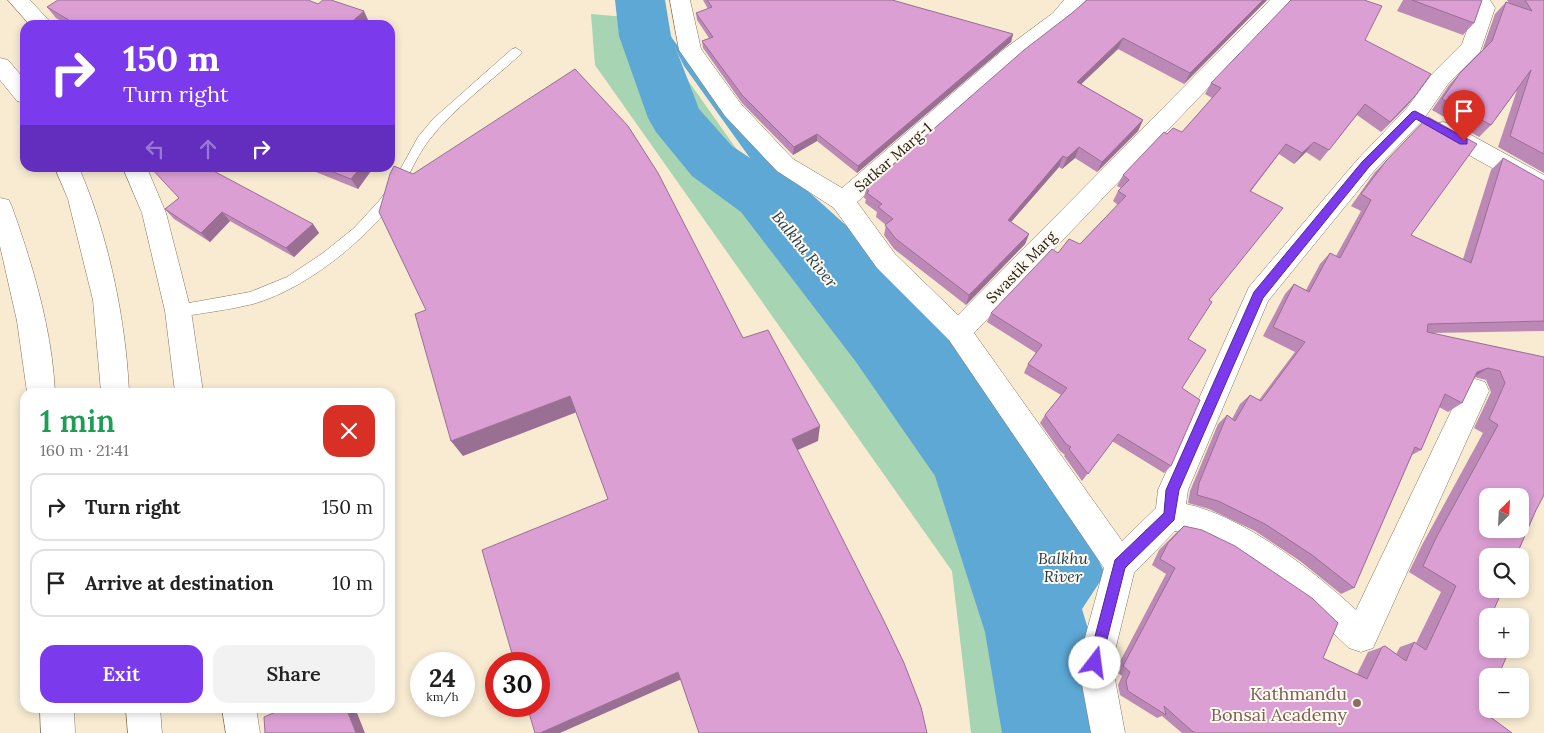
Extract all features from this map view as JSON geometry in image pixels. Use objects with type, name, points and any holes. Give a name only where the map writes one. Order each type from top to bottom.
[{"type":"main road","points":[[18,0],[37,20]]},
{"type":"main road","points":[[680,0],[690,50],[733,110],[785,165],[843,201]]},
{"type":"main road","name":"Satkar Marg-1","points":[[958,332],[886,261],[843,201],[1010,55],[1060,18],[1076,0]]},
{"type":"main road","name":"Swastik Marg","points":[[958,332],[1282,0]]},
{"type":"main road","points":[[1108,733],[1097,656],[1120,565],[1170,515],[1172,490],[1258,295],[1366,165],[1415,114],[1440,79],[1472,47],[1485,8],[1480,0]]},
{"type":"main road","points":[[0,65],[20,89]]},
{"type":"main road","points":[[1415,114],[1544,186]]},
{"type":"main road","points":[[69,172],[80,199],[106,300],[116,388]]},
{"type":"main road","points":[[137,172],[154,213],[178,311],[188,388]]},
{"type":"main road","points":[[0,207],[13,242],[34,333],[41,388]]},
{"type":"main road","points":[[958,332],[1120,565]]},
{"type":"main road","points":[[1170,515],[1197,521],[1237,540],[1312,591],[1361,636],[1475,391]]},
{"type":"main road","points":[[57,713],[58,733]]},
{"type":"main road","points":[[143,713],[145,733]]},
{"type":"main road","points":[[240,713],[243,733]]},
{"type":"lane","points":[[178,311],[252,298],[292,281],[328,257],[359,232],[384,205],[400,182],[422,140],[437,122],[516,52]]},
{"type":"green space","points":[[591,14],[625,17],[657,26],[675,62],[740,154],[900,360],[981,476],[1006,550],[1052,650],[1070,715],[1072,733],[971,733],[952,571],[595,65]]},
{"type":"water","name":"Balkhu River","points":[[666,30],[714,95],[759,147],[860,238],[970,363],[1083,527],[1105,574],[1082,609],[1117,733],[1083,733],[1067,659],[1020,558],[994,483],[912,366],[851,285],[750,158],[684,66]]},
{"type":"building","points":[[58,0],[308,0],[318,4],[323,0],[331,0],[364,11],[354,20],[69,20],[47,7]]},
{"type":"building","points":[[707,0],[892,0],[1013,34],[858,166],[817,134],[794,147],[742,95],[702,41],[713,37],[696,13],[712,7]]},
{"type":"building","points":[[1087,0],[1263,0],[1190,73],[1123,38],[1077,82],[1143,120],[1102,162],[1079,147],[1067,158],[1063,156],[1008,220],[1029,234],[969,295],[896,239],[885,225],[893,219],[878,207],[882,204],[867,193],[869,191],[866,188],[1024,50]]},
{"type":"building","points":[[1291,0],[1364,0],[1382,6],[1365,40],[1431,74],[1415,96],[1390,122],[1365,104],[1329,150],[1314,142],[1302,153],[1286,144],[1250,191],[1283,208],[1209,300],[1212,302],[1188,339],[1206,350],[1182,388],[1200,400],[1171,466],[1118,434],[1088,474],[1069,449],[1071,447],[1066,444],[1045,415],[1067,388],[1028,364],[1042,345],[991,313],[1052,249],[1058,253],[1069,239],[1080,244],[1126,196],[1118,191],[1129,180],[1123,175],[1164,132],[1167,134],[1173,128],[1182,132],[1221,88],[1211,83]]},
{"type":"building","points":[[1412,0],[1482,0],[1474,23]]},
{"type":"building","points":[[1525,0],[1544,0],[1544,154],[1510,136],[1531,70],[1491,125],[1442,99],[1460,73],[1492,41],[1506,2],[1532,11]]},
{"type":"building","points":[[575,69],[628,126],[658,173],[743,338],[768,330],[820,426],[792,439],[904,663],[921,707],[927,733],[699,733],[678,672],[540,733],[535,733],[530,717],[550,717],[550,652],[512,652],[482,550],[608,499],[570,396],[451,441],[415,314],[426,310],[379,212],[390,174],[395,172],[395,166],[413,174]]},
{"type":"building","points":[[1428,117],[1477,144],[1411,235],[1471,263],[1503,158],[1544,181],[1544,321],[1428,324],[1427,332],[1544,357],[1544,495],[1529,526],[1529,488],[1479,488],[1479,538],[1524,538],[1519,548],[1479,548],[1479,598],[1499,598],[1495,608],[1479,608],[1479,658],[1506,658],[1502,668],[1479,668],[1479,718],[1492,718],[1512,733],[1196,733],[1164,706],[1166,715],[1128,691],[1126,681],[1130,672],[1123,666],[1175,568],[1160,559],[1168,543],[1184,526],[1202,530],[1235,546],[1312,598],[1338,623],[1323,658],[1367,679],[1382,647],[1385,646],[1406,661],[1414,642],[1426,650],[1456,586],[1423,566],[1436,538],[1498,425],[1489,419],[1505,383],[1500,371],[1488,368],[1477,372],[1462,403],[1445,394],[1421,450],[1415,447],[1354,588],[1312,555],[1265,524],[1218,501],[1197,495],[1199,483],[1227,415],[1235,421],[1250,395],[1261,401],[1305,342],[1273,327],[1294,284],[1309,292],[1330,253],[1340,258],[1371,200],[1361,194],[1386,161]]},
{"type":"building","points":[[155,172],[216,172],[313,224],[286,248],[222,212],[201,233],[165,209],[179,198]]},
{"type":"building","points":[[333,172],[357,172],[351,179]]},
{"type":"building","points":[[273,713],[348,713],[356,733],[265,733],[264,717]]},
{"type":"waterway","name":"Balkhu River","points":[[640,0],[645,36],[675,118],[712,161],[762,196],[879,342],[966,461],[1024,632],[1043,733]]},
{"type":"place","name":"Kathmandu Bonsai Academy","points":[[1357,703]]},
{"type":"route","points":[[1095,663],[1120,565],[1170,515],[1172,490],[1258,295],[1366,165],[1415,114],[1464,141]]}]
